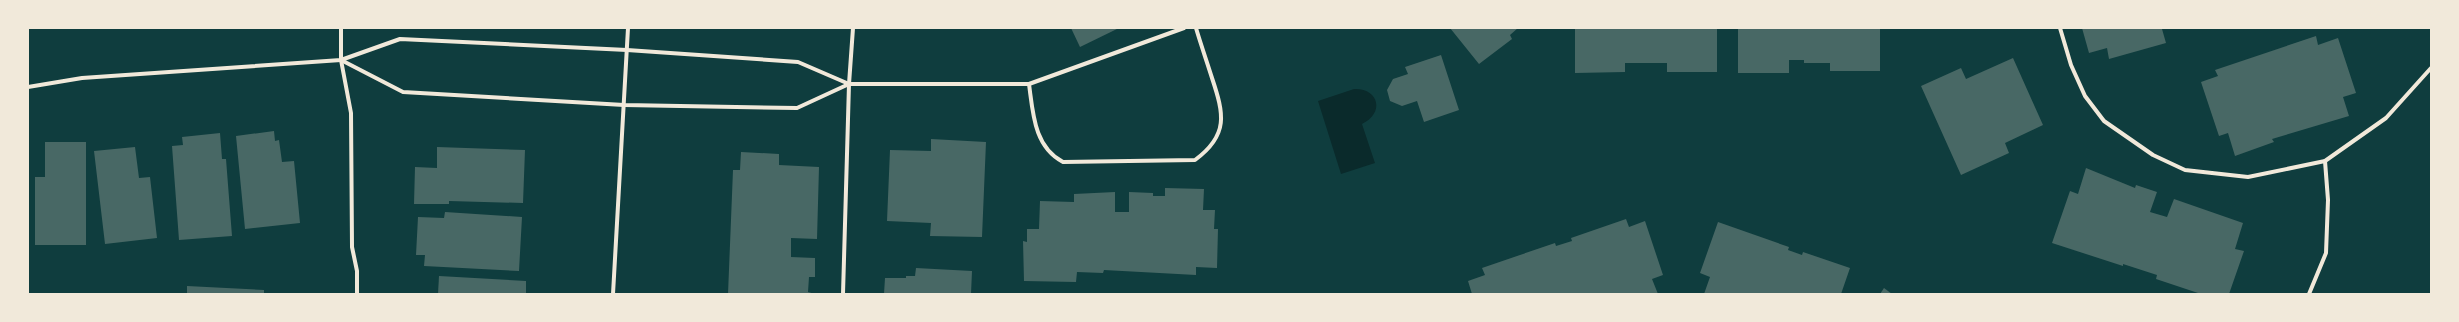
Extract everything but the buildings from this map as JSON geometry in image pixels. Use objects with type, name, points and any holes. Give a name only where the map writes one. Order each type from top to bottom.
[{"type":"street","points":[[341,28],[341,60],[351,113],[352,247],[357,271],[357,294]]},
{"type":"street","points":[[614,294],[628,28]]},
{"type":"street","points":[[843,294],[853,28]]},
{"type":"street","points":[[28,87],[82,78],[341,60],[400,39],[627,50],[798,62],[850,84],[1029,84],[1184,28]]},
{"type":"street","points":[[1029,84],[1034,118],[1041,142],[1052,156],[1063,162],[1195,160],[1206,152],[1215,139],[1221,125],[1222,109],[1196,28]]},
{"type":"street","points":[[2060,28],[2071,65],[2085,96],[2104,121],[2153,155],[2185,170],[2248,177],[2325,161],[2386,118],[2431,68]]},
{"type":"street","points":[[341,60],[403,92],[624,105],[797,108],[850,84]]},
{"type":"street","points":[[2310,294],[2326,253],[2328,200],[2325,161]]},
{"type":"water","points":[[1354,89],[1369,92],[1374,97],[1376,102],[1374,114],[1362,124],[1375,163],[1341,174],[1318,101]]}]
